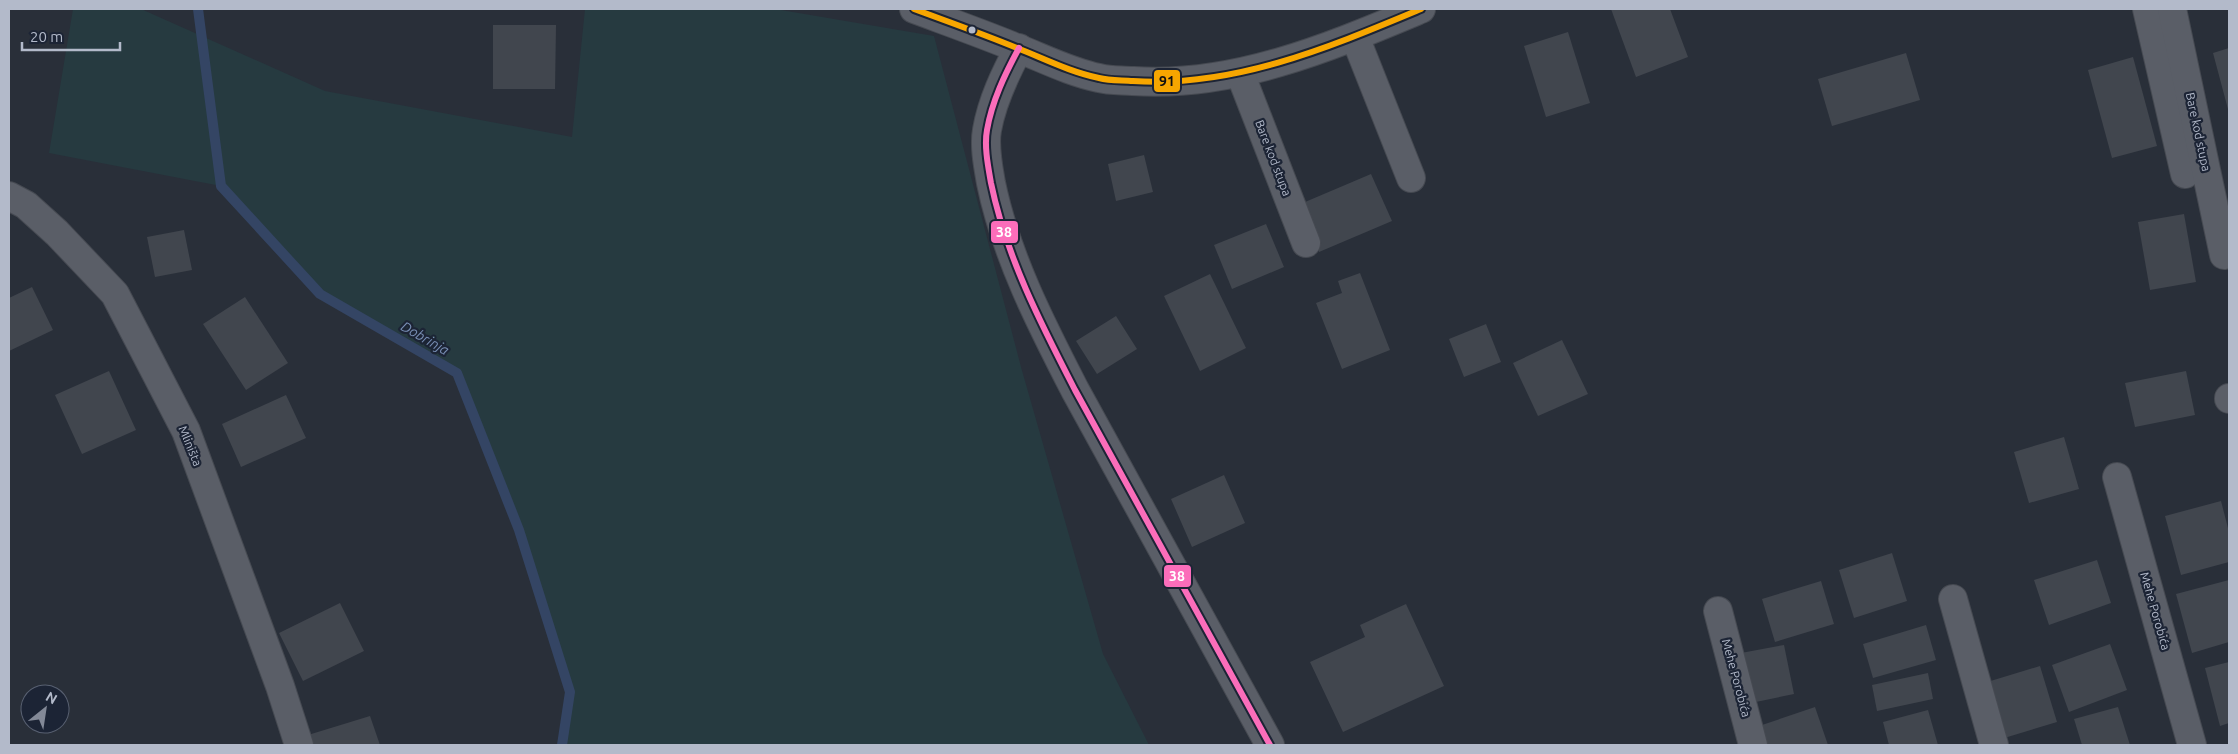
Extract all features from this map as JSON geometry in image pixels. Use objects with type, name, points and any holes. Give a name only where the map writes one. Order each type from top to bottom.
[{"type":"street","points":[[914,9],[1018,48],[1053,65],[1100,79],[1150,82],[1187,81],[1240,73],[1277,64],[1356,37],[1421,9]]},
{"type":"street","name":"Bare kod stupa","points":[[2147,9],[2185,174]]},
{"type":"street","name":"Bare kod stupa","points":[[2172,9],[2224,255]]},
{"type":"street","points":[[1356,37],[1411,178]]},
{"type":"street","points":[[1018,48],[1000,84],[987,131],[988,165],[997,209],[1023,283],[1050,342],[1075,390],[1270,745]]},
{"type":"street","name":"Bare kod stupa","points":[[1240,73],[1306,243]]},
{"type":"street","name":"Mliništa","points":[[9,196],[26,205],[115,294],[186,431],[280,686],[295,744]]},
{"type":"street","name":"Mehe Porobića","points":[[2117,477],[2192,745]]},
{"type":"street","points":[[1953,599],[1994,745]]},
{"type":"street","name":"Mehe Porobića","points":[[1718,611],[1753,745]]},
{"type":"shaded area","points":[[73,9],[141,9],[325,91],[572,137],[585,9],[775,9],[934,36],[1021,367],[1103,654],[1149,745],[562,745],[570,692],[519,530],[457,373],[320,294],[221,186],[49,153]]},
{"type":"building","points":[[1611,9],[1670,9],[1688,57],[1636,77]]},
{"type":"building","points":[[493,25],[556,25],[555,89],[493,89]]},
{"type":"building","points":[[1568,32],[1590,103],[1546,117],[1524,46]]},
{"type":"building","points":[[2229,48],[2229,113],[2213,53]]},
{"type":"building","points":[[1906,53],[1920,100],[1832,126],[1818,79]]},
{"type":"building","points":[[2133,57],[2157,146],[2112,158],[2088,70]]},
{"type":"building","points":[[1144,155],[1153,192],[1116,201],[1108,164]]},
{"type":"building","points":[[1371,174],[1392,221],[1319,252],[1298,205]]},
{"type":"building","points":[[2184,214],[2196,282],[2150,290],[2138,222]]},
{"type":"building","points":[[1266,224],[1284,267],[1232,289],[1214,245]]},
{"type":"building","points":[[184,230],[192,270],[155,277],[147,237]]},
{"type":"building","points":[[1360,273],[1390,350],[1342,369],[1316,303],[1342,293],[1338,281]]},
{"type":"building","points":[[1210,274],[1246,348],[1200,371],[1164,296]]},
{"type":"building","points":[[32,287],[53,330],[9,351],[9,298]]},
{"type":"building","points":[[245,297],[288,363],[246,390],[203,324]]},
{"type":"building","points":[[1116,316],[1137,349],[1097,374],[1076,341]]},
{"type":"building","points":[[1486,324],[1501,362],[1464,377],[1449,339]]},
{"type":"building","points":[[1562,340],[1588,394],[1538,416],[1513,363]]},
{"type":"building","points":[[109,371],[136,430],[82,454],[55,395]]},
{"type":"building","points":[[2186,371],[2195,415],[2135,427],[2125,383]]},
{"type":"building","points":[[286,395],[306,438],[241,467],[222,424]]},
{"type":"building","points":[[2064,437],[2079,489],[2029,503],[2014,452]]},
{"type":"building","points":[[1224,475],[1245,523],[1192,547],[1171,499]]},
{"type":"building","points":[[2221,501],[2229,532],[2229,562],[2181,575],[2165,516]]},
{"type":"building","points":[[1892,553],[1907,601],[1854,618],[1839,570]]},
{"type":"building","points":[[2097,560],[2111,603],[2049,625],[2034,580]]},
{"type":"building","points":[[2229,580],[2229,642],[2192,653],[2176,594]]},
{"type":"building","points":[[1821,581],[1834,624],[1775,642],[1762,599]]},
{"type":"building","points":[[340,603],[364,651],[303,681],[279,633]]},
{"type":"building","points":[[1406,604],[1444,686],[1343,732],[1310,662],[1365,637],[1360,625]]},
{"type":"building","points":[[1926,625],[1936,660],[1873,678],[1863,644]]},
{"type":"building","points":[[2110,644],[2127,690],[2069,712],[2052,665]]},
{"type":"building","points":[[1784,645],[1794,694],[1751,703],[1741,653]]},
{"type":"building","points":[[2229,662],[2229,723],[2220,726],[2205,668]]},
{"type":"building","points":[[2040,666],[2057,722],[2001,739],[1984,683]]},
{"type":"building","points":[[1928,673],[1933,699],[1877,711],[1872,685]]},
{"type":"building","points":[[1815,707],[1828,745],[1766,745],[1759,726]]},
{"type":"building","points":[[2118,707],[2130,745],[2082,745],[2074,719]]},
{"type":"building","points":[[1928,710],[1938,745],[1889,745],[1883,722]]},
{"type":"building","points":[[370,716],[380,745],[311,745],[308,735]]},
{"type":"waterway","name":"Dobrinja","points":[[198,9],[221,186],[320,294],[457,373],[519,530],[570,692],[562,745]]},
{"type":"transit line","name":"91","points":[[914,9],[1068,69],[1103,79],[1133,81],[1171,81],[1208,78],[1245,71],[1317,50],[1421,9]]},
{"type":"transit line","name":"38","points":[[1019,48],[996,98],[986,136],[991,183],[1015,263],[1037,315],[1075,390],[1270,745]]}]
